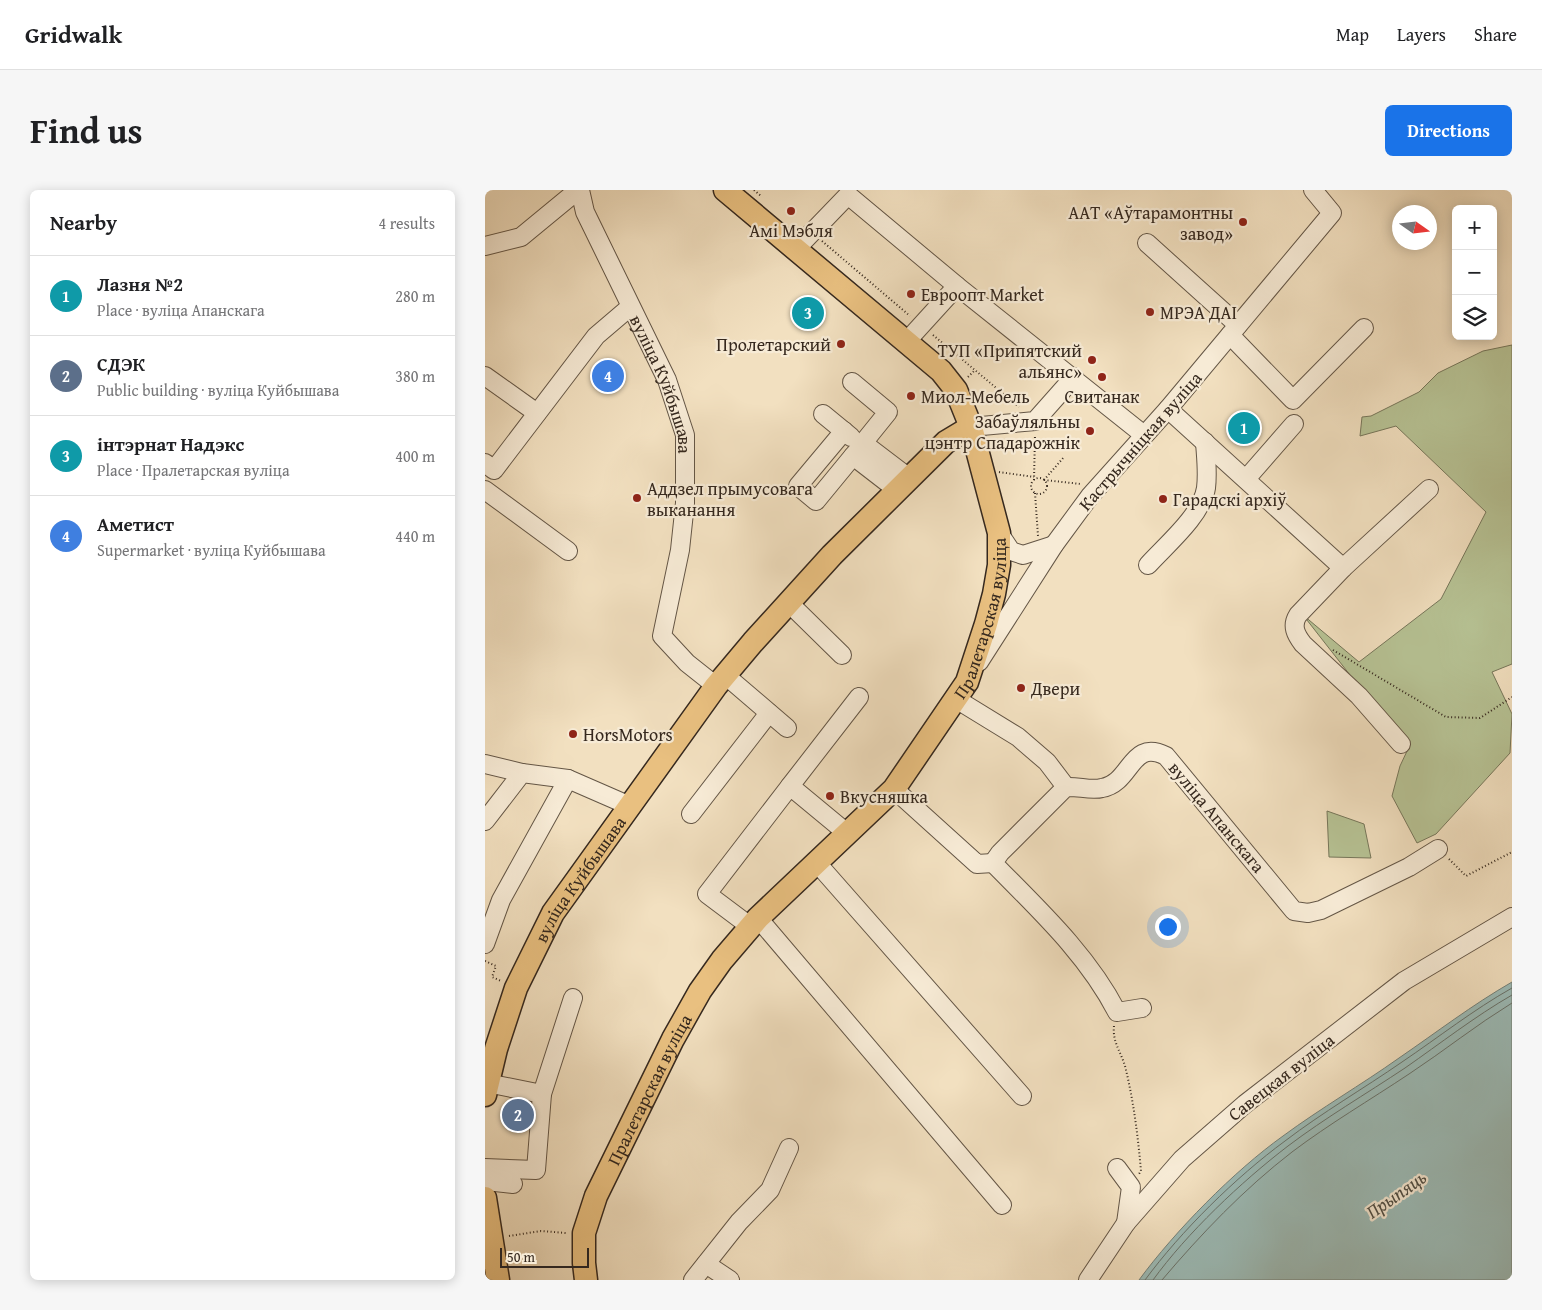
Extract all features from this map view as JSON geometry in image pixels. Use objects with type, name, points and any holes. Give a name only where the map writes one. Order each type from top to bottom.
[{"type":"main road","name":"Пралетарская вуліца","points":[[587,1280],[584,1263],[584,1233],[596,1196],[673,1039],[700,990],[722,960],[755,923],[894,789],[961,690],[987,624],[999,565],[999,533],[971,427],[956,390],[941,371],[725,190]]},
{"type":"main road","name":"вуліца Куйбышава","points":[[486,1089],[496,1049],[516,988],[553,913],[721,681],[789,602],[903,484],[946,442],[971,427]]},
{"type":"main road","points":[[485,1198],[498,1280]]},
{"type":"street","points":[[485,246],[521,237],[579,190]]},
{"type":"street","name":"вуліца Куйбышава","points":[[579,190],[585,212],[667,380],[685,436],[685,503],[680,550],[662,636],[687,663],[721,681]]},
{"type":"street","name":"Кастрычніцкая вуліца","points":[[961,690],[1047,548],[1168,409],[1332,213],[1313,190]]},
{"type":"street","points":[[796,249],[847,194],[957,286],[1074,377],[1144,435]]},
{"type":"street","points":[[1147,243],[1234,330],[1293,400],[1364,328]]},
{"type":"street","points":[[907,342],[957,286]]},
{"type":"street","points":[[485,486],[489,466],[537,413],[596,336],[631,308]]},
{"type":"street","points":[[485,376],[537,413]]},
{"type":"street","points":[[971,427],[1035,421],[1074,377]]},
{"type":"street","points":[[844,431],[798,486],[816,501],[889,412],[852,382]]},
{"type":"street","points":[[1168,409],[1343,568]]},
{"type":"street","points":[[823,414],[844,431],[859,448],[903,484]]},
{"type":"street","points":[[1247,480],[1293,424]]},
{"type":"street","points":[[1148,565],[1190,519],[1200,505],[1206,489],[1205,442]]},
{"type":"street","points":[[1401,744],[1359,696],[1303,644],[1296,635],[1295,621],[1298,615],[1343,568],[1429,489]]},
{"type":"street","points":[[485,490],[568,551]]},
{"type":"street","points":[[999,533],[1011,550],[1023,555],[1047,548]]},
{"type":"street","points":[[789,602],[842,655]]},
{"type":"street","points":[[721,681],[769,713],[787,728]]},
{"type":"street","points":[[961,690],[1047,762],[1067,788],[1000,853],[993,863]]},
{"type":"street","points":[[859,697],[707,894],[755,923],[1002,1205]]},
{"type":"street","points":[[691,814],[769,713]]},
{"type":"street","name":"вуліца Апанскага","points":[[1067,788],[1103,788],[1119,778],[1143,752],[1154,750],[1167,756],[1295,911],[1301,913],[1321,910],[1409,867],[1438,849]]},
{"type":"street","points":[[485,764],[522,773],[568,779],[630,806]]},
{"type":"street","points":[[485,821],[522,773]]},
{"type":"street","points":[[485,944],[501,900],[568,779]]},
{"type":"street","points":[[790,786],[848,834]]},
{"type":"street","points":[[894,789],[977,864],[993,863],[1061,932],[1111,999],[1117,1012],[1142,1008]]},
{"type":"street","points":[[817,863],[1022,1096]]},
{"type":"street","name":"Савецкая вуліца","points":[[1088,1280],[1126,1224],[1182,1160],[1245,1104],[1404,981],[1512,917]]},
{"type":"street","points":[[485,1168],[535,1170],[542,1094],[573,998]]},
{"type":"street","points":[[486,1089],[542,1094]]},
{"type":"street","points":[[693,1280],[739,1222],[770,1190],[789,1148]]},
{"type":"street","points":[[1117,1168],[1131,1187],[1126,1224]]},
{"type":"street","points":[[485,1181],[513,1184]]},
{"type":"street","points":[[706,1264],[730,1280]]},
{"type":"path","points":[[1035,421],[1034,478],[1030,487],[1035,493],[1047,548]]},
{"type":"path","points":[[1044,480],[1064,457]]},
{"type":"path","points":[[982,469],[1044,480],[1099,486]]},
{"type":"path","points":[[1035,493],[1042,494],[1046,490],[1044,480]]},
{"type":"path","points":[[1328,647],[1446,716],[1480,718],[1512,697]]},
{"type":"path","points":[[1438,849],[1465,876],[1512,852]]},
{"type":"path","points":[[485,961],[496,966],[492,977],[516,988]]},
{"type":"path","points":[[1117,1012],[1113,1036],[1126,1067],[1137,1121],[1141,1171],[1131,1187]]},
{"type":"path","points":[[490,1226],[499,1224],[502,1237],[541,1231],[584,1233]]},
{"type":"green space","points":[[1512,345],[1512,664],[1492,672],[1512,714],[1510,753],[1436,834],[1417,843],[1392,796],[1400,766],[1408,749],[1303,615],[1359,662],[1441,599],[1486,512],[1396,426],[1360,436],[1362,417],[1371,416],[1419,392],[1438,373],[1483,351]]},
{"type":"green space","points":[[1327,811],[1364,824],[1371,858],[1329,857]]},
{"type":"water","name":"Прыпяць","points":[[1512,982],[1512,1280],[1139,1280],[1187,1222],[1225,1184],[1264,1150],[1469,1009]]},
{"type":"place","name":"Амі Мэбля","points":[[791,211]]},
{"type":"place","name":"ААТ «Аўтарамонтны завод»","points":[[1243,222]]},
{"type":"place","name":"Евроопт Market","points":[[911,294]]},
{"type":"place","name":"МРЭА ДАІ","points":[[1150,312]]},
{"type":"place","name":"інтэрнат Надэкс","points":[[808,313]]},
{"type":"place","name":"Пролетарский","points":[[841,344]]},
{"type":"place","name":"ТУП «Припятский альянс»","points":[[1092,360]]},
{"type":"place","name":"Аметист","points":[[608,376]]},
{"type":"place","name":"Свитанак","points":[[1102,377]]},
{"type":"place","name":"Миол-Мебель","points":[[911,396]]},
{"type":"place","name":"Лазня №2","points":[[1244,428]]},
{"type":"place","name":"Забаўляльны цэнтр Спадарожнік","points":[[1090,431]]},
{"type":"place","name":"Аддзел прымусовага выканання","points":[[637,498]]},
{"type":"place","name":"Гарадскі архіў","points":[[1163,499]]},
{"type":"place","name":"Двери","points":[[1021,688]]},
{"type":"place","name":"HorsMotors","points":[[573,734]]},
{"type":"place","name":"Вкусняшка","points":[[830,796]]},
{"type":"place","name":"СДЭК","points":[[518,1115]]}]
